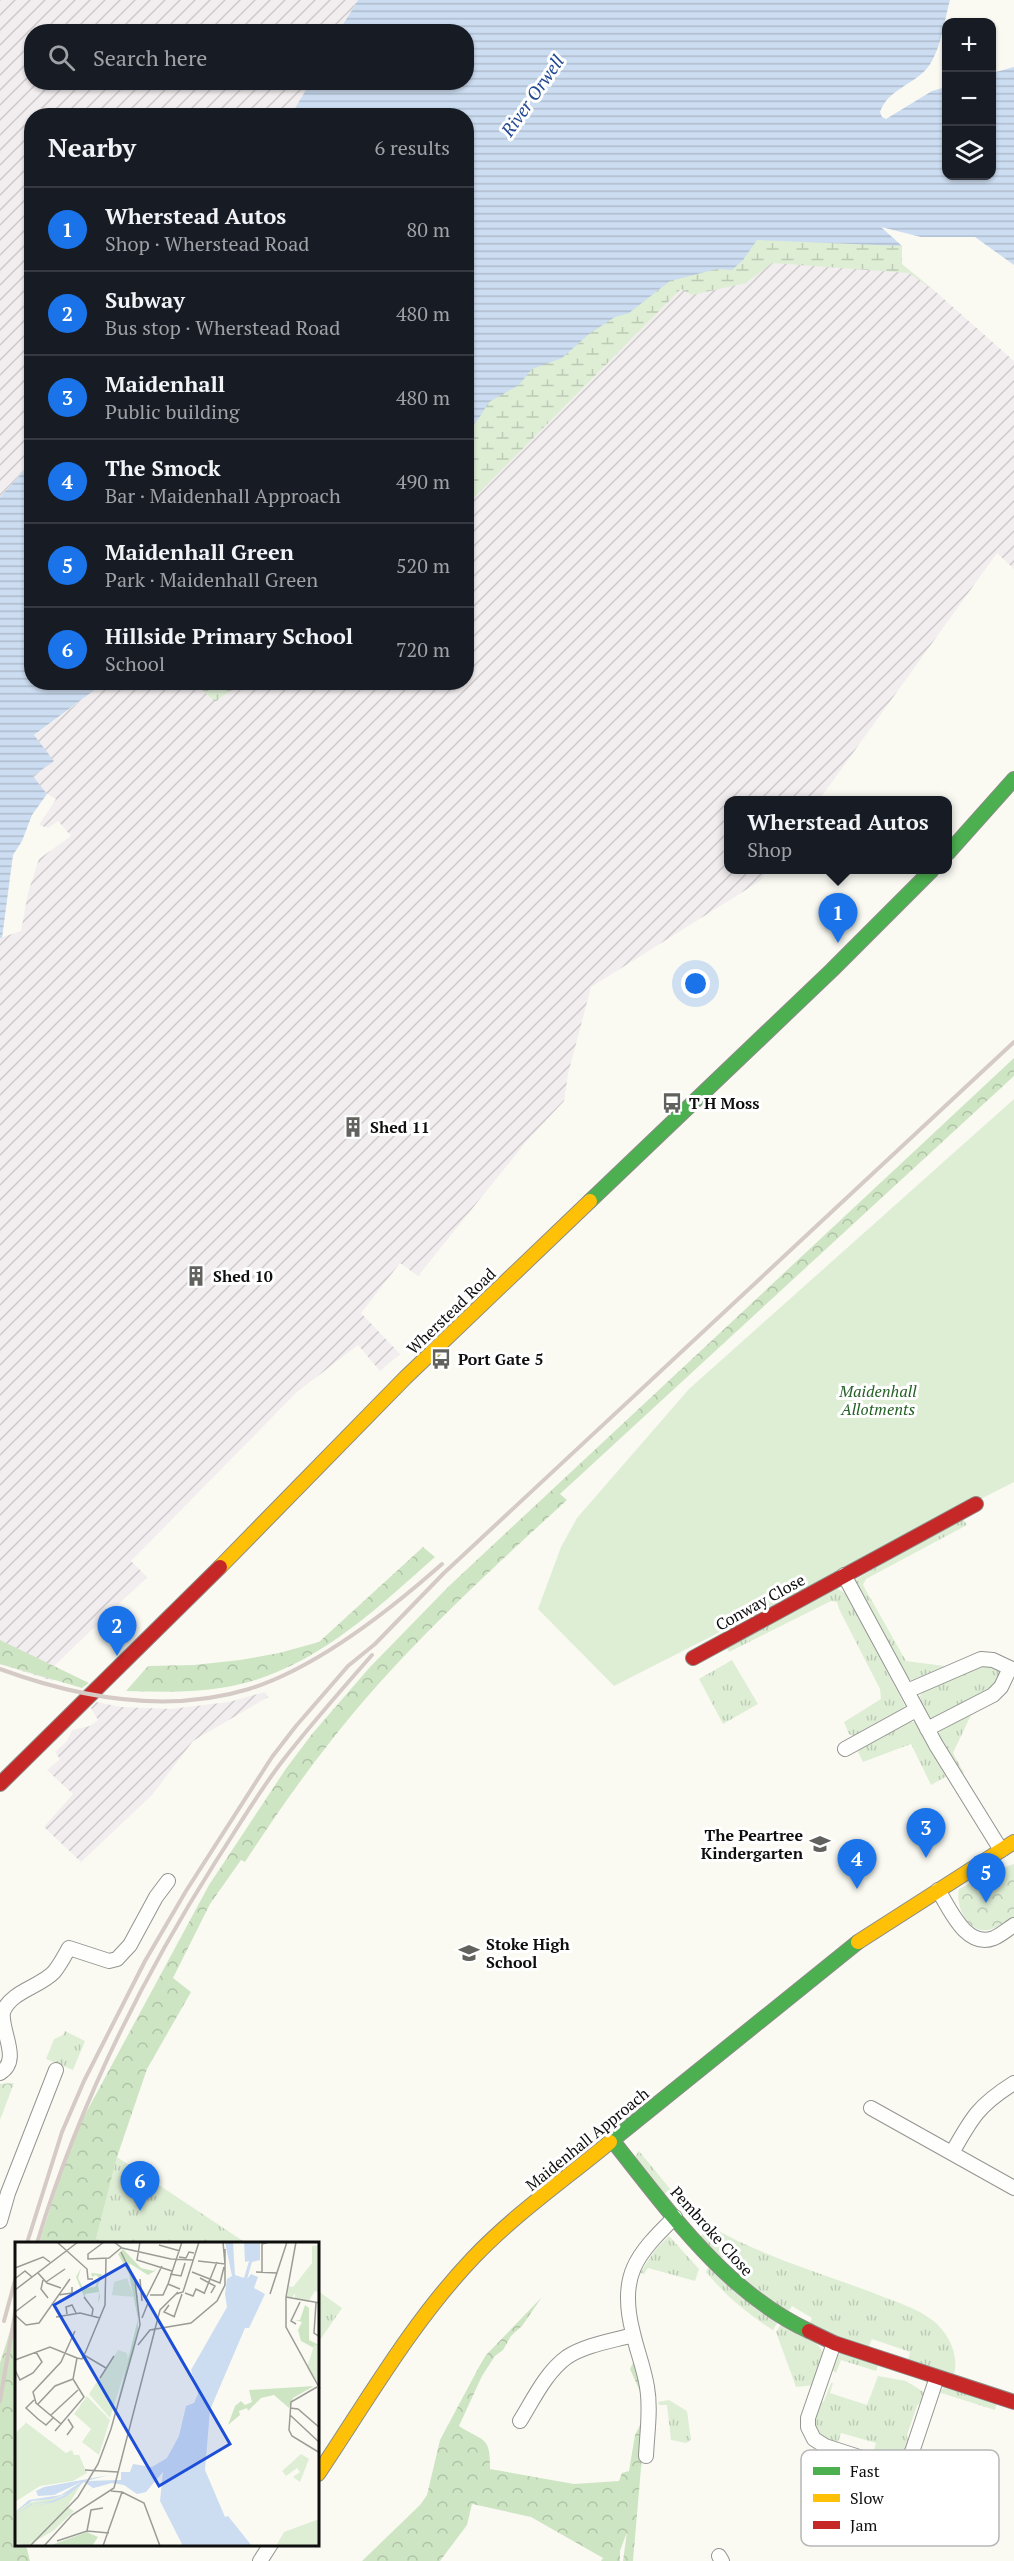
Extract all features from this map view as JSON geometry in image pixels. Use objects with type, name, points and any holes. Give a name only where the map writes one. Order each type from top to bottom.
[{"type":"street","points":[[952,849],[1014,779]]},
{"type":"street","name":"Wherstead Road","points":[[3,1777],[299,1488],[405,1378],[832,970],[928,874]]},
{"type":"street","name":"Conway Close","points":[[693,1658],[976,1504]]},
{"type":"street","points":[[844,1575],[916,1710],[1001,1850]]},
{"type":"street","points":[[907,1691],[981,1659],[1012,1667],[1001,1687],[993,1695],[927,1729]]},
{"type":"street","points":[[845,1749],[916,1710]]},
{"type":"street","name":"Maidenhall Approach","points":[[320,2471],[416,2330],[461,2269],[498,2233],[844,1951],[1014,1842]]},
{"type":"street","points":[[0,2073],[6,2068],[9,2058],[1,2028],[2,2016],[7,2005],[53,1974],[69,1948],[92,1953],[109,1961],[122,1956],[156,1897],[168,1881]]},
{"type":"street","points":[[938,1890],[964,1930],[972,1938],[981,1941],[994,1938],[1014,1925]]},
{"type":"street","points":[[0,2220],[8,2193],[56,2070]]},
{"type":"street","points":[[951,2152],[971,2119],[989,2098],[1014,2083]]},
{"type":"street","points":[[871,2108],[1014,2188]]},
{"type":"street","name":"Pembroke Close","points":[[612,2140],[675,2217],[725,2273],[754,2300],[800,2329],[834,2343],[1014,2402]]},
{"type":"street","points":[[646,2456],[647,2387],[633,2335],[627,2295],[633,2266],[646,2246],[675,2217]]},
{"type":"street","points":[[520,2421],[550,2374],[561,2362],[578,2352],[633,2335]]},
{"type":"street","points":[[834,2343],[808,2421],[814,2439],[835,2450]]},
{"type":"street","points":[[912,2450],[937,2377]]},
{"type":"street","points":[[260,2561],[270,2546]]},
{"type":"shaded area","points":[[0,0],[358,0],[343,24],[24,24],[24,90],[306,90],[295,108],[24,108],[24,471],[0,497]]},
{"type":"shaded area","points":[[774,258],[900,264],[936,292],[1014,361],[1014,569],[997,553],[822,796],[724,796],[724,874],[765,874],[760,881],[591,987],[568,1074],[564,1101],[525,1143],[418,1276],[400,1263],[361,1313],[400,1354],[380,1371],[358,1345],[297,1392],[131,1561],[147,1577],[55,1665],[53,1681],[0,1664],[0,938],[21,931],[28,893],[39,859],[71,836],[58,821],[48,828],[39,825],[56,799],[47,794],[33,776],[34,736],[95,690],[202,690],[215,702],[232,690],[474,690],[474,498],[681,289]]},
{"type":"shaded area","points":[[265,1692],[268,1697],[193,1741],[152,1795],[81,1862],[44,1827],[73,1794],[47,1770],[60,1759],[55,1752],[67,1741],[72,1730],[90,1726],[98,1720],[91,1708],[96,1702],[121,1707],[171,1709],[229,1702]]},
{"type":"green space","points":[[879,226],[902,246],[902,264],[936,292],[909,273],[772,263],[746,283],[692,295],[681,289],[474,498],[474,384],[738,239]]},
{"type":"green space","points":[[202,690],[232,690],[215,702]]},
{"type":"green space","points":[[1014,1058],[1014,1076],[560,1494],[567,1500],[442,1618],[354,1712],[295,1788],[245,1862],[241,1860],[210,1904],[173,1978],[191,1992],[147,2069],[117,2157],[95,2242],[39,2242],[74,2135],[209,1885],[285,1770],[312,1734],[370,1667],[449,1586]]},
{"type":"green space","name":"Maidenhall Allotments","points":[[1014,1099],[1014,1482],[614,1686],[538,1609],[561,1547],[577,1518],[689,1389]]},
{"type":"green space","points":[[962,1517],[967,1525],[866,1579],[863,1585],[906,1661],[945,1666],[912,1680],[907,1679],[855,1587],[855,1580]]},
{"type":"green space","points":[[423,1547],[435,1557],[389,1598],[340,1637],[286,1668],[258,1679],[215,1689],[177,1692],[126,1691],[148,1666],[194,1665],[240,1660],[279,1653],[319,1642]]},
{"type":"green space","points":[[835,1587],[848,1595],[905,1706],[901,1712],[855,1737],[849,1734],[844,1722],[881,1699],[880,1689],[837,1602],[831,1601],[729,1652],[724,1643]]},
{"type":"green space","points":[[0,1640],[89,1683],[82,1688],[0,1664]]},
{"type":"green space","points":[[732,1660],[758,1704],[723,1724],[699,1679]]},
{"type":"green space","points":[[982,1665],[992,1665],[999,1670],[999,1680],[993,1686],[967,1704],[947,1713],[930,1719],[923,1715],[917,1699],[926,1689]]},
{"type":"green space","points":[[972,1713],[953,1753],[964,1773],[960,1774],[937,1737],[940,1731]]},
{"type":"green space","points":[[905,1722],[915,1722],[947,1776],[931,1785],[911,1744],[863,1762],[858,1752],[861,1745]]},
{"type":"green space","points":[[1014,1864],[1014,1918],[988,1930],[974,1927],[964,1917],[961,1910],[959,1889],[998,1869]]},
{"type":"green space","points":[[65,2031],[85,2041],[73,2070],[46,2059],[54,2039],[63,2035]]},
{"type":"green space","points":[[14,2083],[0,2120],[0,2084]]},
{"type":"green space","points":[[639,2151],[671,2190],[664,2194],[634,2158]]},
{"type":"green space","points":[[117,2157],[244,2242],[95,2242]]},
{"type":"green space","points":[[710,2226],[748,2246],[906,2305],[930,2318],[946,2336],[953,2349],[955,2371],[953,2378],[908,2361],[910,2352],[872,2339],[868,2348],[808,2326],[812,2318],[792,2306],[787,2314],[735,2275],[743,2268],[729,2251],[721,2258],[700,2237]]},
{"type":"green space","points":[[669,2236],[699,2269],[695,2281],[648,2268],[644,2274],[640,2273],[655,2250]]},
{"type":"green space","points":[[710,2264],[778,2322],[773,2330],[745,2311],[721,2289],[706,2272]]},
{"type":"green space","points":[[320,2292],[342,2308],[320,2340]]},
{"type":"green space","points":[[542,2297],[482,2376],[459,2426],[480,2438],[487,2445],[490,2469],[574,2484],[619,2481],[622,2473],[629,2471],[635,2435],[641,2423],[642,2396],[630,2369],[637,2355],[646,2410],[633,2561],[623,2561],[627,2532],[620,2551],[620,2561],[601,2561],[603,2558],[531,2517],[472,2504],[467,2525],[440,2561],[362,2561],[420,2505],[427,2495],[440,2440],[480,2365],[486,2355]]},
{"type":"green space","points":[[15,2315],[15,2546],[26,2546],[30,2561],[0,2561],[0,2363]]},
{"type":"green space","points":[[781,2324],[817,2344],[824,2354],[815,2385],[796,2387],[776,2332]]},
{"type":"green space","points":[[841,2353],[878,2365],[876,2371],[841,2360],[836,2373],[829,2368],[833,2359]]},
{"type":"green space","points":[[878,2376],[906,2381],[927,2394],[917,2406],[907,2435],[909,2448],[907,2450],[874,2450],[876,2443],[841,2433],[837,2446],[820,2434],[815,2426],[816,2406],[824,2401],[831,2383],[833,2383],[830,2393],[867,2405]]},
{"type":"green space","points":[[944,2388],[997,2402],[995,2410],[938,2392]]},
{"type":"green space","points":[[669,2400],[687,2411],[691,2440],[686,2443],[671,2440],[667,2405],[659,2405],[658,2402]]},
{"type":"water","name":"River Orwell","points":[[358,0],[950,0],[946,18],[942,18],[939,44],[928,67],[895,92],[880,112],[886,119],[932,91],[942,88],[942,180],[996,180],[996,72],[1014,67],[1014,265],[975,237],[921,237],[881,227],[902,246],[757,240],[743,260],[732,270],[717,269],[670,281],[629,313],[615,317],[589,334],[562,358],[532,369],[519,385],[489,402],[474,424],[474,108],[295,108],[306,90],[474,90],[474,24],[343,24]]},
{"type":"water","points":[[24,471],[24,690],[95,690],[34,735],[54,761],[33,776],[47,794],[32,815],[22,841],[13,855],[2,938],[0,938],[0,497]]},
{"type":"railway","points":[[27,2242],[62,2132],[84,2081],[145,1961],[186,1891],[272,1757],[296,1726],[348,1666],[375,1644],[444,1573],[1014,1042]]},
{"type":"railway","points":[[0,1669],[61,1688],[123,1699],[155,1701],[218,1697],[249,1689],[274,1679],[326,1652],[376,1618],[442,1564]]},
{"type":"railway","points":[[37,2242],[53,2192],[113,2046],[188,1906],[284,1759],[372,1655]]},
{"type":"railway","points":[[4,2321],[15,2281]]},
{"type":"railway","points":[[0,2401],[15,2314]]},
{"type":"traffic: fast","points":[[952,849],[1014,779]]},
{"type":"traffic: fast","points":[[590,1201],[832,970],[928,874]]},
{"type":"traffic: fast","points":[[610,2142],[858,1942]]},
{"type":"traffic: fast","points":[[612,2140],[677,2221],[725,2272],[751,2295],[809,2331]]},
{"type":"traffic: slow","points":[[220,1567],[405,1378],[590,1201]]},
{"type":"traffic: slow","points":[[858,1942],[1014,1842]]},
{"type":"traffic: slow","points":[[320,2471],[410,2335],[473,2258],[505,2227],[610,2142]]},
{"type":"traffic: jam","points":[[693,1658],[976,1504]]},
{"type":"traffic: jam","points":[[0,1784],[220,1567]]},
{"type":"traffic: jam","points":[[809,2331],[834,2343],[1014,2402]]},
{"type":"place","name":"Wherstead Autos","points":[[838,943]]},
{"type":"place","name":"T H Moss","points":[[672,1103]]},
{"type":"place","name":"Shed 11","points":[[353,1127]]},
{"type":"place","name":"Shed 10","points":[[196,1276]]},
{"type":"place","name":"Port Gate 5","points":[[441,1359]]},
{"type":"place","name":"Subway","points":[[117,1656]]},
{"type":"place","name":"The Peartree Kindergarten","points":[[820,1844]]},
{"type":"place","name":"Maidenhall","points":[[926,1858]]},
{"type":"place","name":"The Smock","points":[[857,1889]]},
{"type":"place","name":"Maidenhall Green","points":[[986,1903]]},
{"type":"place","name":"Stoke High School","points":[[469,1953]]},
{"type":"place","name":"Hillside Primary School","points":[[140,2211]]}]
